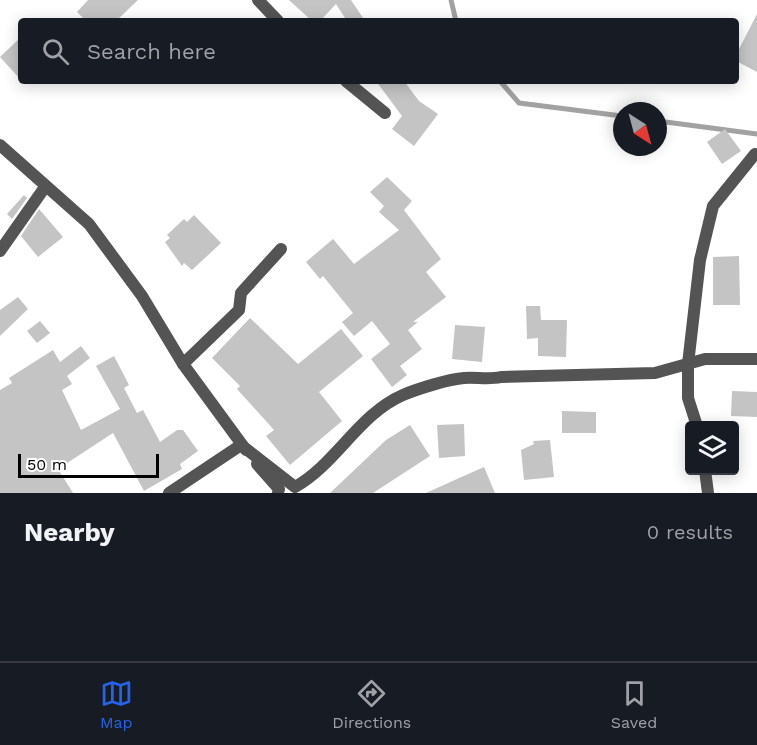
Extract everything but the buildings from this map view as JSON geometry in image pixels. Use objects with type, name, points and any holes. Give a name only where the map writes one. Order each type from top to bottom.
[{"type":"street","points":[[258,0],[275,18]]},
{"type":"street","points":[[350,84],[385,113]]},
{"type":"street","points":[[0,145],[89,224],[142,296],[183,364],[241,445],[279,489],[278,493]]},
{"type":"street","points":[[695,421],[688,398],[688,364],[700,260],[713,206],[755,154]]},
{"type":"street","points":[[0,251],[45,187]]},
{"type":"street","points":[[183,364],[239,310],[242,293],[281,249]]},
{"type":"street","points":[[241,445],[295,487],[313,477],[356,431],[386,405],[403,395],[463,378],[488,380],[501,377],[655,373],[705,359],[757,359]]},
{"type":"street","points":[[169,493],[241,445]]},
{"type":"street","points":[[706,475],[708,493]]},
{"type":"waterway","points":[[451,0],[455,18]]},
{"type":"waterway","points":[[503,84],[519,103],[613,115]]},
{"type":"waterway","points":[[667,122],[757,134]]}]
